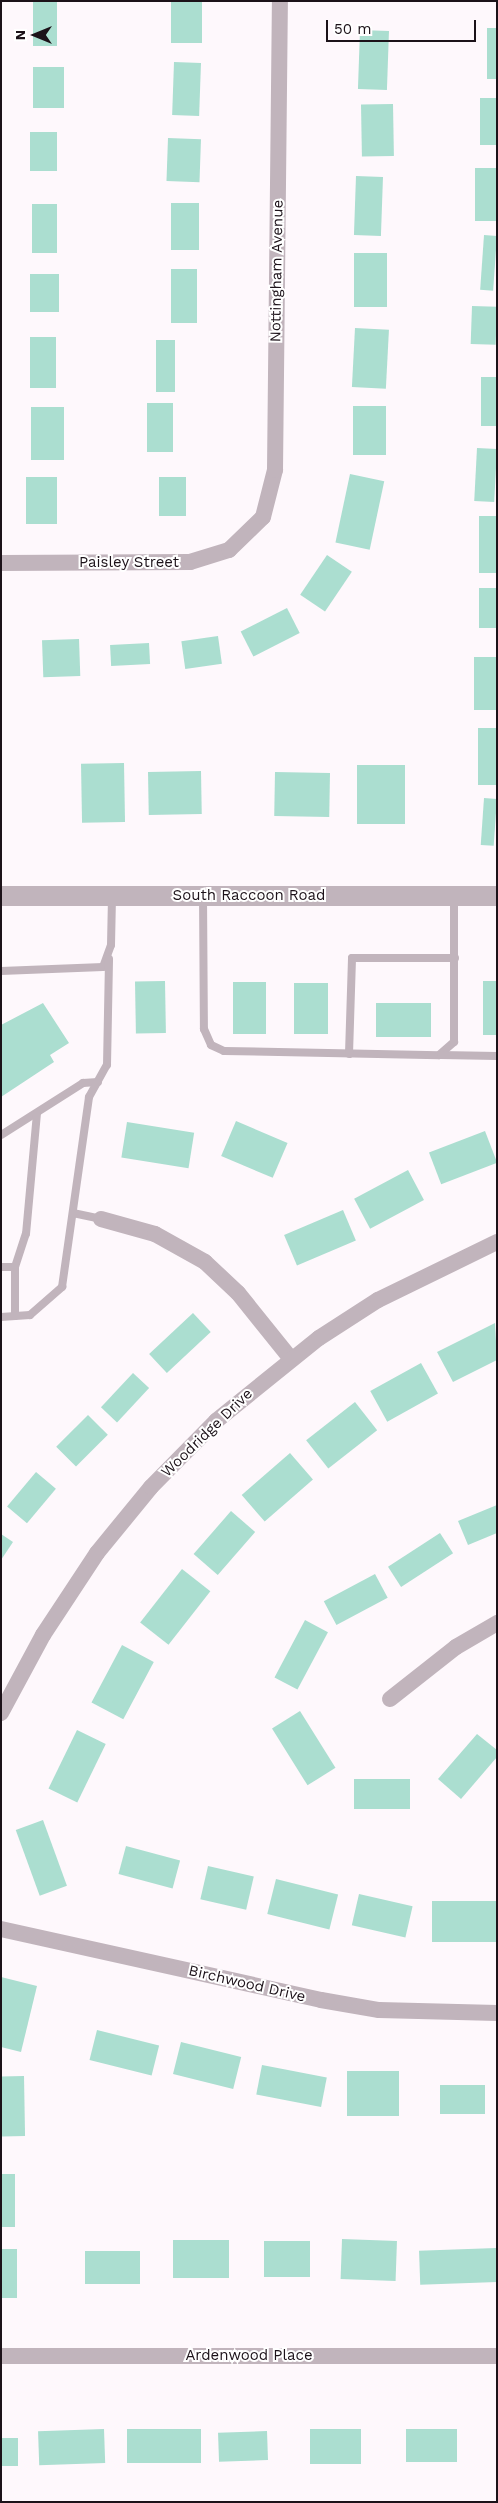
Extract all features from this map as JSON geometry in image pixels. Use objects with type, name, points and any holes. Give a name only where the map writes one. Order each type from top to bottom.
[{"type":"street","name":"Nottingham Avenue","points":[[249,534],[271,498],[275,470],[280,1]]},
{"type":"street","name":"Paisley Street","points":[[1,563],[190,562],[230,550],[249,534]]},
{"type":"street","name":"South Raccoon Road","points":[[1,896],[497,896]]},
{"type":"street","points":[[101,1219],[155,1234],[205,1262],[238,1293],[290,1359]]},
{"type":"street","name":"Woodridge Drive","points":[[1,1713],[76,1586],[151,1487],[216,1421],[290,1359],[378,1300],[497,1242]]},
{"type":"street","points":[[390,1699],[456,1647],[497,1623]]},
{"type":"street","name":"Birchwood Drive","points":[[1,1929],[321,2000],[379,2010],[497,2013]]},
{"type":"street","name":"Ardenwood Place","points":[[1,2356],[497,2356]]},
{"type":"lane","points":[[1,1317],[30,1316],[62,1287],[89,1097],[107,1065],[112,896]]},
{"type":"lane","points":[[203,896],[204,1029],[211,1045],[224,1052],[497,1056]]},
{"type":"lane","points":[[439,1055],[454,1042],[454,896]]},
{"type":"lane","points":[[1,971],[94,970],[109,958]]},
{"type":"lane","points":[[349,1054],[352,958],[455,958]]},
{"type":"lane","points":[[1,1135],[83,1083],[98,1082]]},
{"type":"lane","points":[[15,1316],[15,1267],[26,1234],[37,1113]]},
{"type":"lane","points":[[73,1213],[101,1219]]},
{"type":"lane","points":[[1,1267],[15,1267]]},
{"type":"building","points":[[33,1],[57,1],[57,46],[33,46]]},
{"type":"building","points":[[171,1],[202,1],[202,43],[171,43]]},
{"type":"building","points":[[487,28],[497,28],[497,79],[487,79]]},
{"type":"building","points":[[360,30],[389,31],[387,90],[358,89]]},
{"type":"building","points":[[174,62],[201,63],[199,116],[172,115]]},
{"type":"building","points":[[33,67],[64,67],[64,108],[33,108]]},
{"type":"building","points":[[480,98],[497,98],[497,145],[480,145]]},
{"type":"building","points":[[393,104],[394,156],[362,157],[361,105]]},
{"type":"building","points":[[30,132],[57,132],[57,171],[30,171]]},
{"type":"building","points":[[168,138],[201,139],[199,182],[166,181]]},
{"type":"building","points":[[475,168],[497,168],[497,221],[475,221]]},
{"type":"building","points":[[356,176],[383,177],[381,236],[354,235]]},
{"type":"building","points":[[171,203],[199,203],[199,250],[171,250]]},
{"type":"building","points":[[32,204],[57,204],[57,253],[32,253]]},
{"type":"building","points":[[484,235],[497,236],[493,291],[480,290]]},
{"type":"building","points":[[354,253],[387,253],[387,307],[354,307]]},
{"type":"building","points":[[171,269],[197,269],[197,323],[171,323]]},
{"type":"building","points":[[30,274],[59,274],[59,312],[30,312]]},
{"type":"building","points":[[472,306],[497,307],[496,345],[471,344]]},
{"type":"building","points":[[355,328],[389,330],[386,389],[352,387]]},
{"type":"building","points":[[30,337],[56,337],[56,388],[30,388]]},
{"type":"building","points":[[156,340],[175,340],[175,392],[156,392]]},
{"type":"building","points":[[481,377],[497,377],[497,426],[481,426]]},
{"type":"building","points":[[147,403],[173,403],[173,452],[147,452]]},
{"type":"building","points":[[353,406],[386,406],[386,455],[353,455]]},
{"type":"building","points":[[31,407],[64,407],[64,460],[31,460]]},
{"type":"building","points":[[477,448],[497,449],[494,502],[474,501]]},
{"type":"building","points":[[350,474],[384,481],[370,550],[335,542]]},
{"type":"building","points":[[26,477],[57,477],[57,524],[26,524]]},
{"type":"building","points":[[159,477],[186,477],[186,516],[159,516]]},
{"type":"building","points":[[479,516],[497,516],[497,573],[479,573]]},
{"type":"building","points":[[327,555],[352,572],[325,612],[300,595]]},
{"type":"building","points":[[479,588],[497,588],[497,628],[479,628]]},
{"type":"building","points":[[287,608],[300,633],[253,657],[241,632]]},
{"type":"building","points":[[218,636],[222,664],[185,669],[181,641]]},
{"type":"building","points":[[79,639],[80,676],[43,677],[42,640]]},
{"type":"building","points":[[149,643],[150,664],[111,666],[110,645]]},
{"type":"building","points":[[474,657],[497,657],[497,710],[474,710]]},
{"type":"building","points":[[478,728],[497,728],[497,785],[478,785]]},
{"type":"building","points":[[124,763],[125,822],[82,823],[81,764]]},
{"type":"building","points":[[357,765],[405,765],[405,824],[357,824]]},
{"type":"building","points":[[201,771],[202,814],[149,815],[148,772]]},
{"type":"building","points":[[275,772],[330,773],[329,817],[274,816]]},
{"type":"building","points":[[484,798],[497,799],[494,846],[481,845]]},
{"type":"building","points":[[165,981],[166,1033],[136,1034],[135,982]]},
{"type":"building","points":[[483,981],[497,981],[497,1035],[483,1035]]},
{"type":"building","points":[[233,982],[266,982],[266,1034],[233,1034]]},
{"type":"building","points":[[294,983],[328,983],[328,1034],[294,1034]]},
{"type":"building","points":[[43,1003],[69,1043],[50,1055],[54,1062],[1,1097],[1,1025]]},
{"type":"building","points":[[376,1003],[431,1003],[431,1037],[376,1037]]},
{"type":"building","points":[[236,1121],[288,1143],[273,1178],[221,1156]]},
{"type":"building","points":[[127,1122],[194,1133],[189,1168],[121,1158]]},
{"type":"building","points":[[485,1131],[497,1163],[441,1184],[429,1153]]},
{"type":"building","points":[[408,1170],[424,1200],[370,1229],[354,1199]]},
{"type":"building","points":[[343,1210],[356,1240],[297,1265],[284,1235]]},
{"type":"building","points":[[193,1313],[211,1332],[167,1373],[149,1354]]},
{"type":"building","points":[[495,1323],[497,1360],[453,1382],[437,1352]]},
{"type":"building","points":[[421,1363],[438,1394],[387,1422],[370,1391]]},
{"type":"building","points":[[133,1373],[149,1388],[117,1422],[101,1407]]},
{"type":"building","points":[[355,1402],[377,1430],[328,1469],[306,1440]]},
{"type":"building","points":[[88,1415],[108,1435],[76,1467],[56,1447]]},
{"type":"building","points":[[290,1453],[313,1479],[265,1521],[242,1495]]},
{"type":"building","points":[[36,1472],[56,1489],[27,1523],[7,1506]]},
{"type":"building","points":[[497,1505],[497,1533],[468,1545],[458,1521]]},
{"type":"building","points":[[231,1511],[255,1532],[218,1575],[194,1554]]},
{"type":"building","points":[[440,1533],[453,1553],[401,1587],[388,1567]]},
{"type":"building","points":[[1,1534],[13,1542],[1,1560]]},
{"type":"building","points":[[182,1569],[210,1591],[169,1645],[140,1623]]},
{"type":"building","points":[[375,1574],[388,1598],[336,1625],[324,1601]]},
{"type":"building","points":[[305,1620],[328,1632],[297,1690],[274,1677]]},
{"type":"building","points":[[122,1645],[154,1662],[123,1719],[91,1702]]},
{"type":"building","points":[[300,1711],[336,1768],[308,1785],[272,1728]]},
{"type":"building","points":[[77,1730],[106,1744],[77,1802],[49,1788]]},
{"type":"building","points":[[477,1734],[497,1750],[497,1757],[461,1799],[438,1779]]},
{"type":"building","points":[[354,1779],[410,1779],[410,1809],[354,1809]]},
{"type":"building","points":[[43,1820],[67,1886],[40,1896],[16,1830]]},
{"type":"building","points":[[126,1846],[180,1860],[173,1889],[118,1874]]},
{"type":"building","points":[[208,1866],[254,1877],[246,1910],[200,1899]]},
{"type":"building","points":[[276,1879],[338,1894],[329,1929],[267,1914]]},
{"type":"building","points":[[359,1894],[413,1906],[405,1938],[352,1925]]},
{"type":"building","points":[[432,1901],[497,1901],[497,1942],[432,1942]]},
{"type":"building","points":[[1,1977],[37,1986],[21,2052],[1,2047]]},
{"type":"building","points":[[97,2030],[159,2045],[152,2076],[90,2060]]},
{"type":"building","points":[[181,2042],[241,2057],[233,2089],[173,2074]]},
{"type":"building","points":[[262,2065],[327,2078],[321,2107],[256,2094]]},
{"type":"building","points":[[347,2071],[399,2071],[399,2116],[347,2116]]},
{"type":"building","points":[[1,2076],[24,2076],[25,2136],[2,2136]]},
{"type":"building","points":[[440,2085],[485,2085],[485,2114],[440,2114]]},
{"type":"building","points":[[1,2174],[15,2174],[15,2227],[1,2227]]},
{"type":"building","points":[[342,2239],[397,2241],[396,2281],[341,2279]]},
{"type":"building","points":[[173,2240],[229,2240],[229,2278],[173,2278]]},
{"type":"building","points":[[264,2241],[310,2241],[310,2277],[264,2277]]},
{"type":"building","points":[[496,2248],[497,2282],[420,2285],[419,2251]]},
{"type":"building","points":[[1,2249],[17,2249],[17,2298],[1,2298]]},
{"type":"building","points":[[85,2251],[140,2251],[140,2284],[85,2284]]},
{"type":"building","points":[[104,2429],[105,2463],[39,2465],[38,2431]]},
{"type":"building","points":[[127,2429],[201,2429],[201,2463],[127,2463]]},
{"type":"building","points":[[310,2429],[361,2429],[361,2464],[310,2464]]},
{"type":"building","points":[[406,2429],[457,2429],[457,2462],[406,2462]]},
{"type":"building","points":[[267,2431],[268,2460],[219,2462],[218,2433]]},
{"type":"building","points":[[1,2438],[18,2438],[18,2466],[1,2466]]}]
